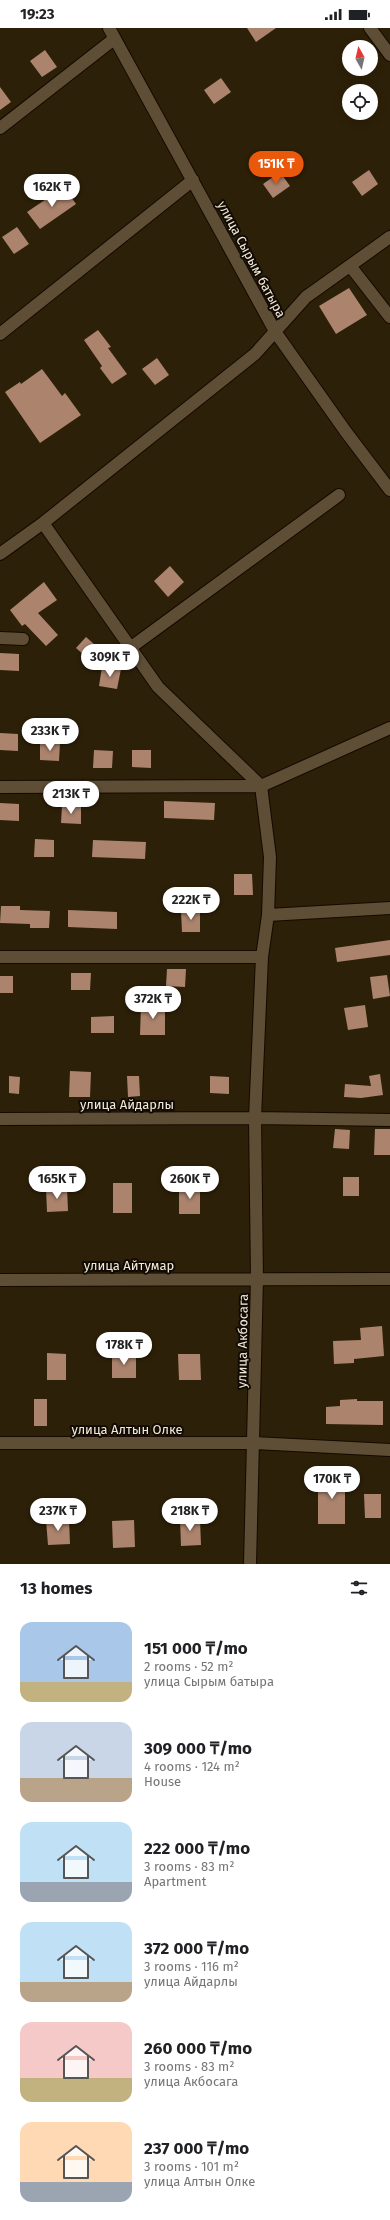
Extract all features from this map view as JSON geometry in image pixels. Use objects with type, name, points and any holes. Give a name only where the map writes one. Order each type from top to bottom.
[{"type":"street","points":[[370,28],[390,55]]},
{"type":"street","points":[[0,128],[112,33]]},
{"type":"street","name":"улица Сырым батыра","points":[[112,33],[276,333],[346,432],[390,490]]},
{"type":"street","points":[[0,334],[193,180]]},
{"type":"street","points":[[0,554],[43,524],[255,354],[276,333],[306,297],[351,267],[390,237]]},
{"type":"street","points":[[351,267],[390,317]]},
{"type":"street","points":[[130,648],[339,495]]},
{"type":"street","points":[[43,524],[158,687],[261,786]]},
{"type":"street","points":[[0,638],[23,639]]},
{"type":"street","points":[[0,787],[261,786],[390,728]]},
{"type":"street","name":"улица Акбосага","points":[[250,1564],[257,1278],[255,1118],[262,956],[268,915],[270,857],[261,786]]},
{"type":"street","points":[[268,915],[390,908]]},
{"type":"street","points":[[0,957],[262,956]]},
{"type":"street","name":"улица Айдарлы","points":[[0,1119],[255,1118],[390,1120]]},
{"type":"street","name":"улица Айтумар","points":[[0,1280],[257,1278],[390,1279]]},
{"type":"street","name":"улица Алтын Олке","points":[[0,1443],[254,1443],[390,1450]]},
{"type":"building","points":[[247,28],[276,28],[256,42]]},
{"type":"building","points":[[45,50],[57,67],[42,77],[30,61]]},
{"type":"building","points":[[221,78],[231,92],[214,104],[204,90]]},
{"type":"building","points":[[0,87],[11,102],[0,110]]},
{"type":"building","points":[[369,170],[378,184],[362,196],[352,182]]},
{"type":"building","points":[[280,172],[290,186],[273,198],[263,184]]},
{"type":"building","points":[[64,187],[76,204],[40,229],[27,212]]},
{"type":"building","points":[[17,227],[29,244],[14,254],[2,237]]},
{"type":"building","points":[[349,288],[367,315],[336,334],[319,306]]},
{"type":"building","points":[[98,330],[111,347],[108,348],[127,374],[112,384],[100,368],[102,366],[84,340]]},
{"type":"building","points":[[157,358],[169,375],[155,385],[142,369]]},
{"type":"building","points":[[42,369],[62,396],[65,393],[81,415],[40,443],[5,392],[20,382],[21,384]]},
{"type":"building","points":[[170,566],[184,582],[168,597],[154,581]]},
{"type":"building","points":[[44,582],[57,600],[38,613],[58,635],[46,646],[25,624],[22,626],[10,610]]},
{"type":"building","points":[[86,637],[103,652],[93,663],[76,648]]},
{"type":"building","points":[[0,653],[19,654],[19,671],[0,670]]},
{"type":"building","points":[[102,667],[121,669],[117,689],[99,686]]},
{"type":"building","points":[[0,733],[18,734],[18,751],[0,750]]},
{"type":"building","points":[[40,743],[60,743],[59,761],[40,760]]},
{"type":"building","points":[[94,750],[113,751],[112,768],[93,768]]},
{"type":"building","points":[[132,750],[151,750],[151,768],[132,767]]},
{"type":"building","points":[[164,801],[215,803],[214,820],[164,818]]},
{"type":"building","points":[[0,803],[19,804],[19,821],[0,820]]},
{"type":"building","points":[[62,806],[81,806],[81,824],[61,823]]},
{"type":"building","points":[[35,839],[54,840],[54,857],[34,857]]},
{"type":"building","points":[[93,840],[146,842],[145,859],[92,857]]},
{"type":"building","points":[[234,874],[252,874],[253,895],[234,895]]},
{"type":"building","points":[[1,906],[20,906],[20,910],[50,911],[49,928],[30,928],[30,924],[0,923]]},
{"type":"building","points":[[68,910],[117,912],[117,929],[68,927]]},
{"type":"building","points":[[181,911],[200,911],[200,932],[182,932]]},
{"type":"building","points":[[390,940],[390,955],[337,962],[335,948]]},
{"type":"building","points":[[167,969],[186,969],[185,987],[166,986]]},
{"type":"building","points":[[71,973],[91,973],[90,990],[71,990]]},
{"type":"building","points":[[387,975],[390,996],[373,999],[370,977]]},
{"type":"building","points":[[0,976],[13,976],[13,993],[0,993]]},
{"type":"building","points":[[141,1005],[165,1005],[165,1035],[140,1035]]},
{"type":"building","points":[[365,1005],[368,1027],[348,1030],[344,1008]]},
{"type":"building","points":[[114,1016],[114,1033],[91,1033],[91,1017]]},
{"type":"building","points":[[70,1071],[91,1072],[90,1097],[69,1097]]},
{"type":"building","points":[[380,1074],[383,1095],[361,1098],[344,1097],[345,1084],[371,1086],[369,1076]]},
{"type":"building","points":[[9,1076],[20,1077],[19,1094],[9,1093]]},
{"type":"building","points":[[127,1076],[139,1076],[140,1096],[128,1097]]},
{"type":"building","points":[[210,1076],[229,1077],[229,1094],[210,1093]]},
{"type":"building","points":[[335,1129],[350,1130],[349,1149],[333,1148]]},
{"type":"building","points":[[375,1129],[390,1129],[390,1155],[374,1155]]},
{"type":"building","points":[[343,1177],[359,1177],[359,1196],[343,1196]]},
{"type":"building","points":[[113,1183],[132,1183],[132,1213],[113,1213]]},
{"type":"building","points":[[67,1187],[68,1211],[47,1212],[46,1188]]},
{"type":"building","points":[[179,1187],[200,1187],[200,1214],[179,1214]]},
{"type":"building","points":[[382,1326],[384,1356],[354,1359],[354,1363],[334,1364],[333,1341],[361,1340],[360,1328]]},
{"type":"building","points":[[47,1353],[66,1354],[66,1380],[47,1380]]},
{"type":"building","points":[[136,1353],[136,1378],[112,1378],[112,1354]]},
{"type":"building","points":[[178,1354],[200,1354],[201,1380],[179,1380]]},
{"type":"building","points":[[34,1399],[47,1399],[47,1426],[34,1426]]},
{"type":"building","points":[[357,1399],[357,1401],[383,1401],[383,1425],[326,1424],[326,1407],[340,1406],[340,1400]]},
{"type":"building","points":[[318,1476],[345,1476],[345,1524],[318,1524]]},
{"type":"building","points":[[364,1494],[381,1494],[381,1518],[365,1518]]},
{"type":"building","points":[[69,1519],[70,1544],[48,1545],[46,1520]]},
{"type":"building","points":[[180,1519],[200,1519],[201,1545],[181,1546]]},
{"type":"building","points":[[134,1520],[135,1547],[113,1548],[112,1521]]}]
